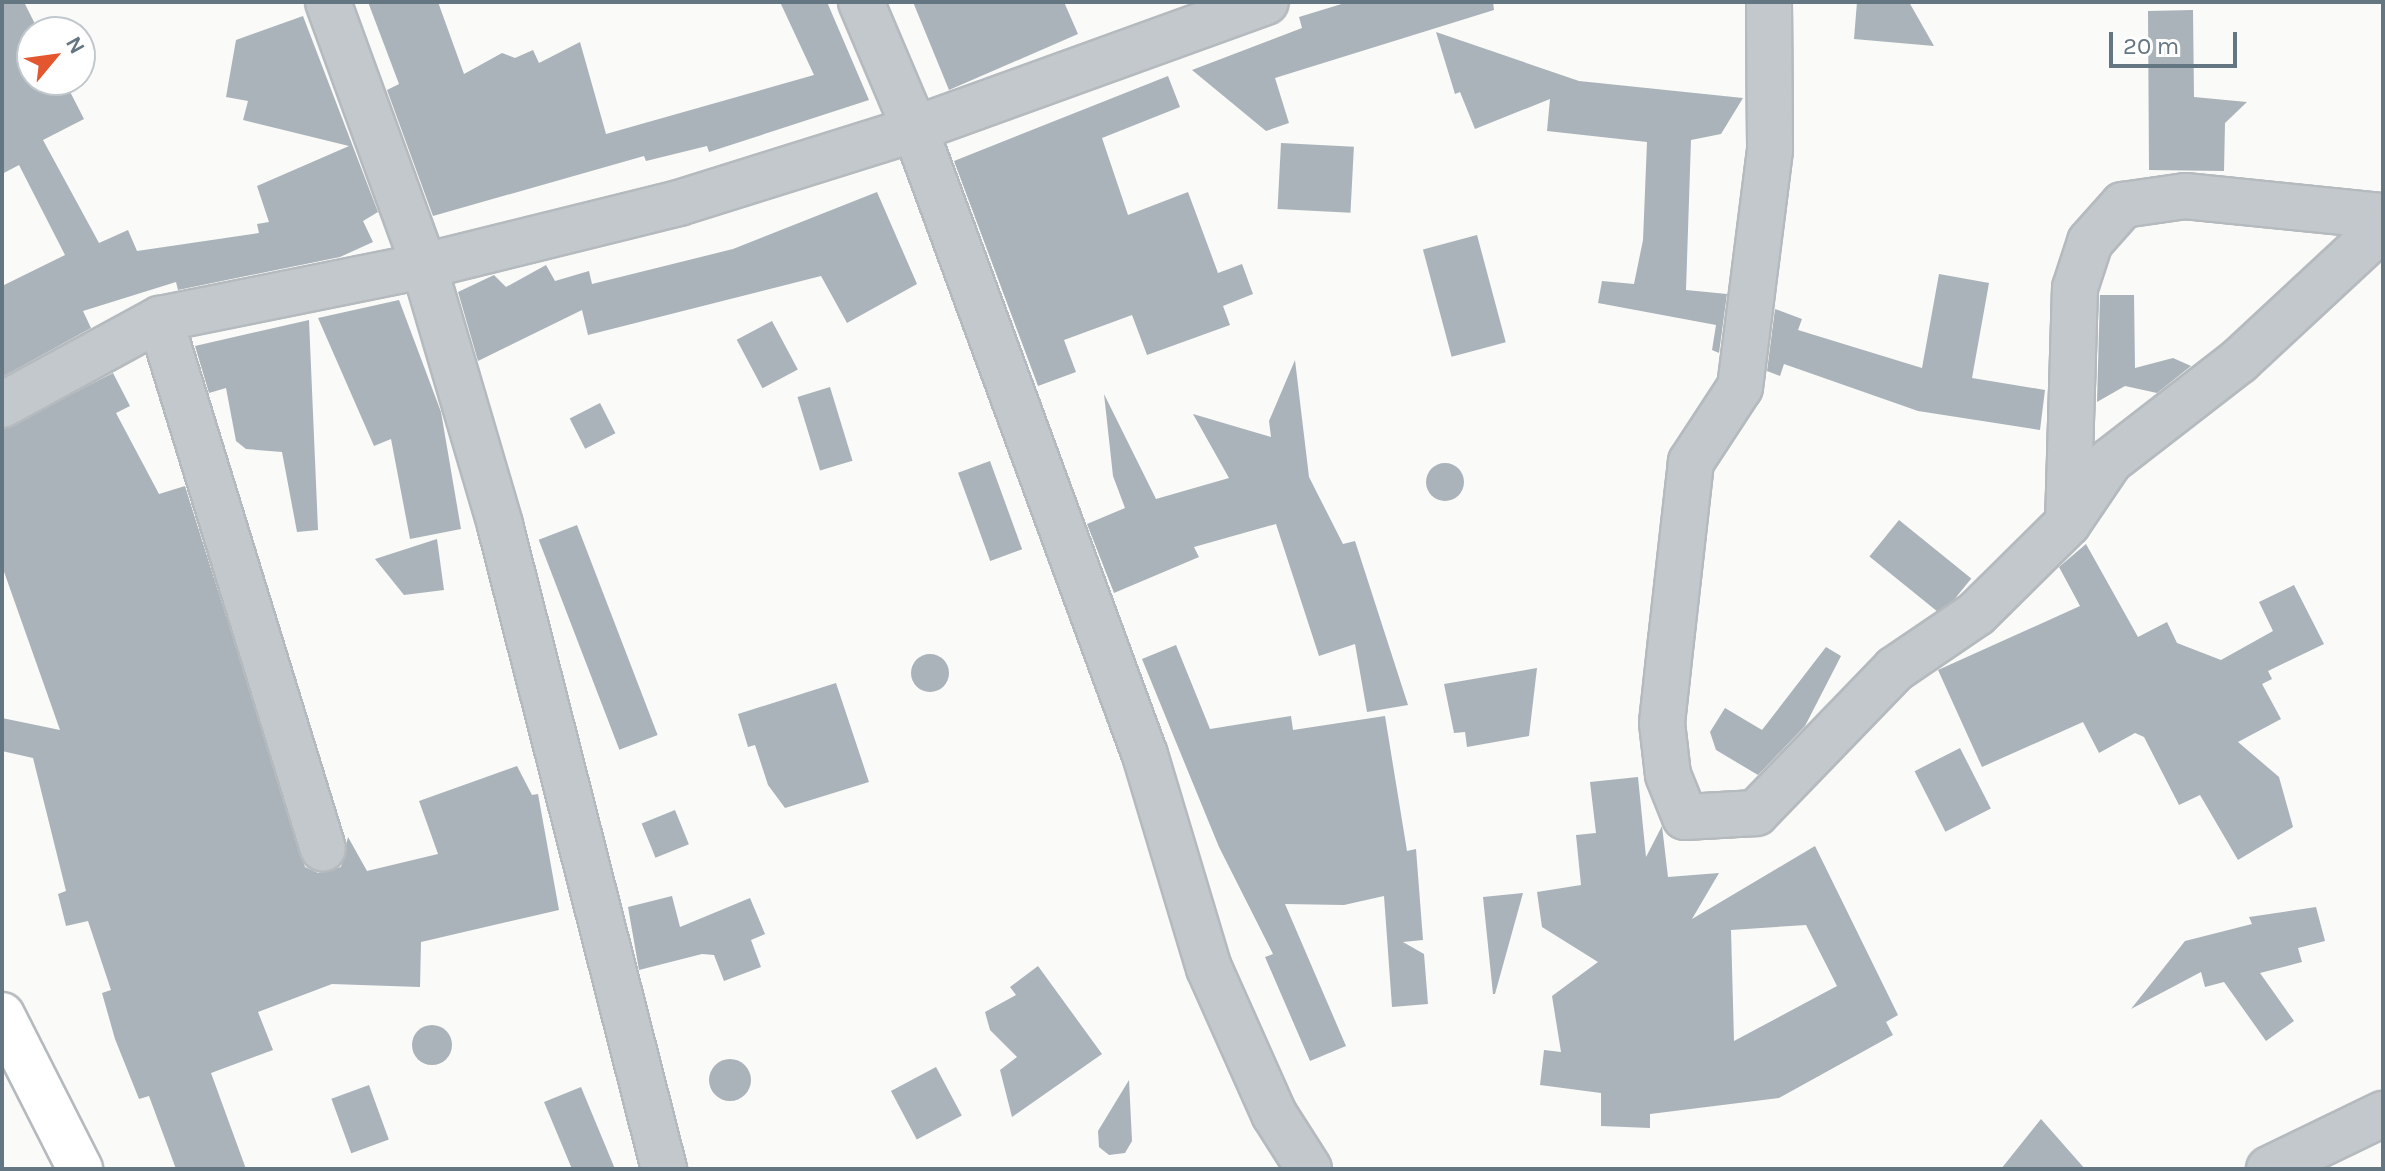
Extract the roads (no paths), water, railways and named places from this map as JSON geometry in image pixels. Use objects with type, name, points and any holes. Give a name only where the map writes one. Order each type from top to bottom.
[{"type":"main road","points":[[4,1027],[80,1169]]},
{"type":"street","points":[[328,2],[424,266],[500,525],[664,1169]]},
{"type":"street","points":[[861,2],[915,129],[1145,755],[1209,968],[1274,1114],[1309,1169]]},
{"type":"street","points":[[2,405],[160,319],[424,266],[679,203],[915,129],[1266,2]]},
{"type":"street","points":[[1769,2],[1770,150],[1740,387],[1691,462],[1662,723],[1668,775],[1685,817],[1756,813],[1895,669],[1976,614],[2068,523],[2110,461],[2239,361],[2383,227]]},
{"type":"street","points":[[2068,523],[2075,288],[2090,242],[2123,205],[2185,196],[2383,216]]},
{"type":"street","points":[[160,319],[323,849]]},
{"type":"street","points":[[2269,1169],[2383,1114]]}]
